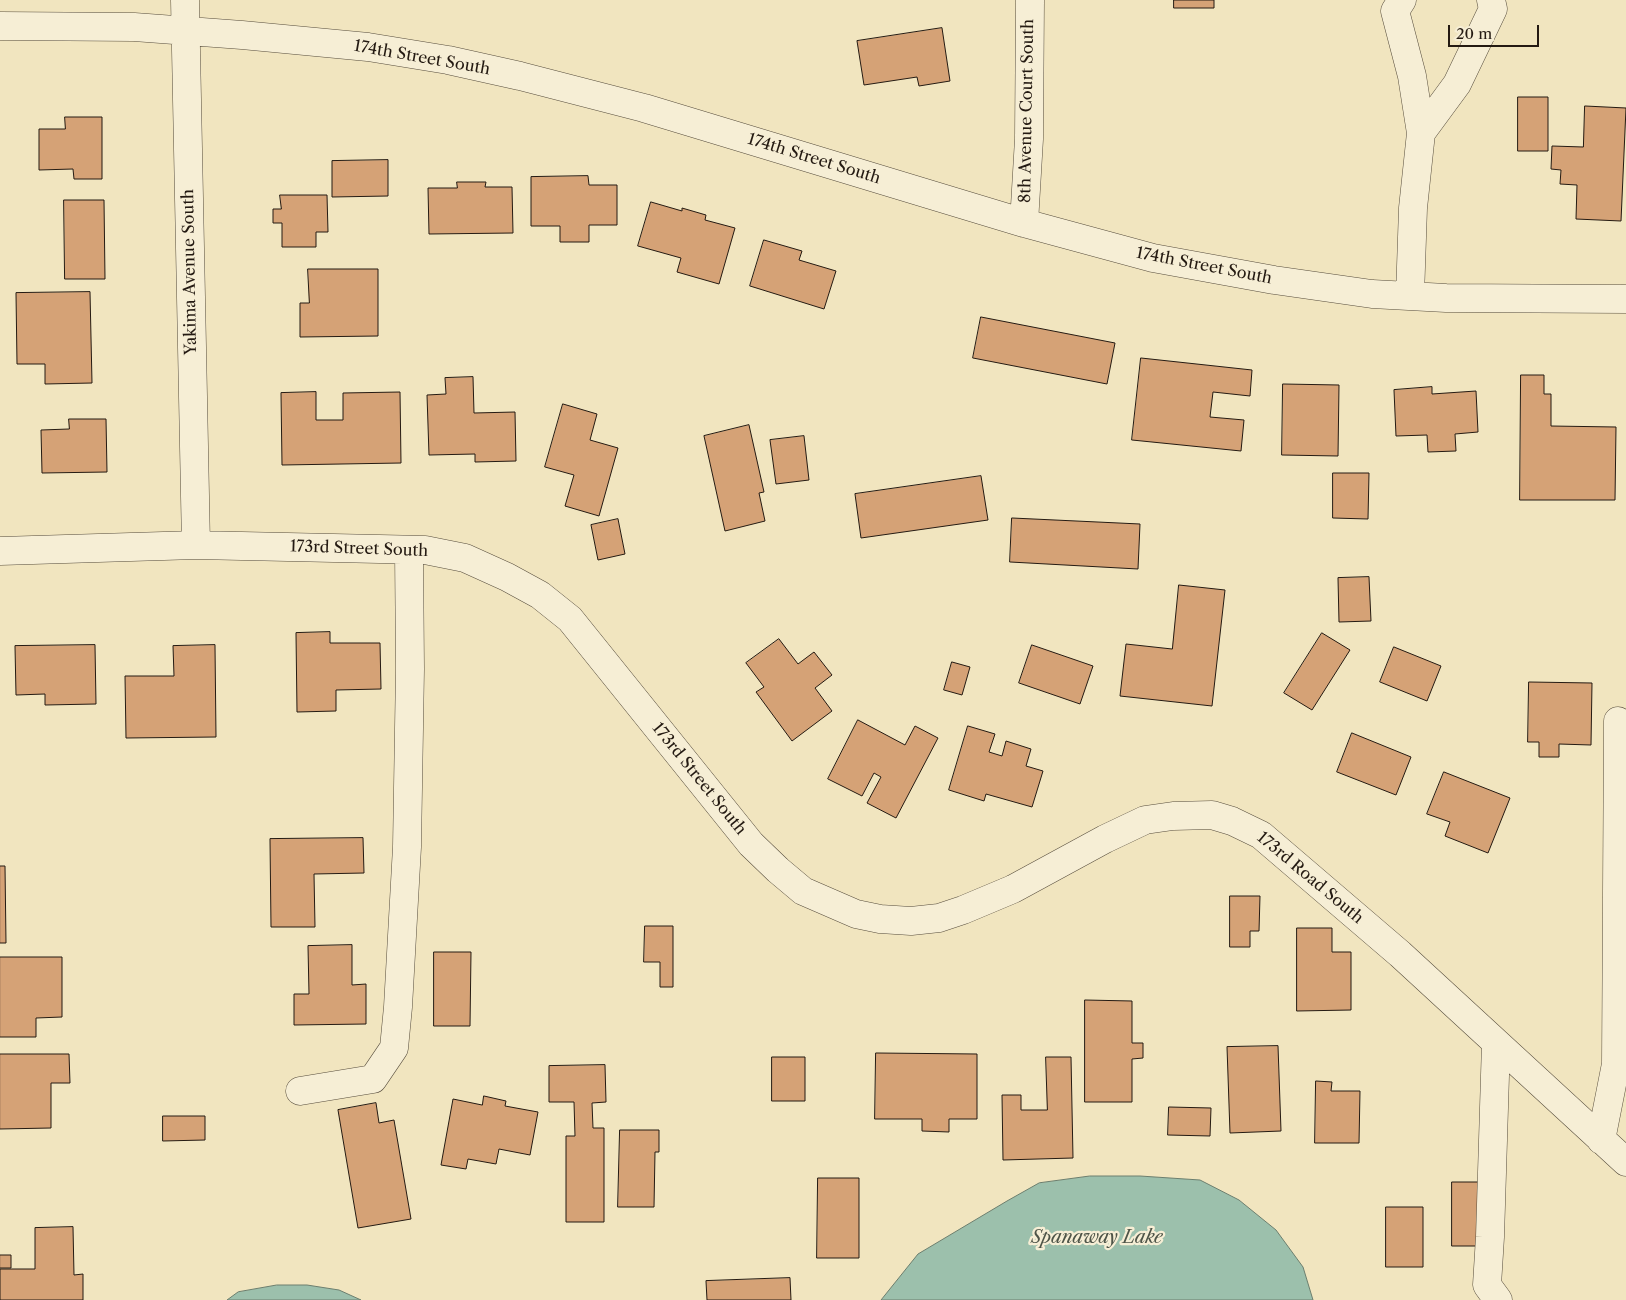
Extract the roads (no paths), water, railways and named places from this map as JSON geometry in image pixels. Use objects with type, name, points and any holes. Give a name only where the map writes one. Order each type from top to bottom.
[{"type":"street","name":"Yakima Avenue South","points":[[185,0],[196,545]]},
{"type":"street","name":"8th Avenue Court South","points":[[1024,223],[1029,139],[1030,0]]},
{"type":"street","points":[[1402,0],[1395,11],[1412,76],[1422,133],[1413,208],[1410,296]]},
{"type":"street","points":[[1422,133],[1457,84],[1493,9],[1491,0]]},
{"type":"street","name":"174th Street South","points":[[0,26],[134,27],[242,35],[368,47],[448,60],[520,76],[644,108],[1024,223],[1153,258],[1274,280],[1372,294],[1446,298],[1626,299]]},
{"type":"street","name":"173rd Street South","points":[[0,551],[196,545],[425,550],[465,558],[507,577],[540,595],[570,619],[751,844],[788,879]]},
{"type":"street","points":[[300,1091],[373,1079],[394,1048],[407,847],[410,669],[409,550]]},
{"type":"street","points":[[1601,1140],[1616,1064],[1618,721]]},
{"type":"street","name":"173rd Road South","points":[[788,879],[803,891],[856,914],[880,919],[911,921],[939,918],[963,910],[1013,888],[1105,838],[1144,820],[1173,816],[1212,815],[1232,820],[1261,835],[1400,954],[1626,1162]]},
{"type":"street","points":[[1496,1042],[1488,1285],[1498,1300]]},
{"type":"water","name":"Spanaway Lake","points":[[1090,1176],[1140,1176],[1200,1180],[1239,1200],[1276,1230],[1303,1267],[1313,1300],[881,1300],[918,1254],[1007,1201],[1039,1183]]},
{"type":"water","points":[[277,1285],[307,1285],[339,1290],[361,1300],[227,1300],[238,1292]]}]
